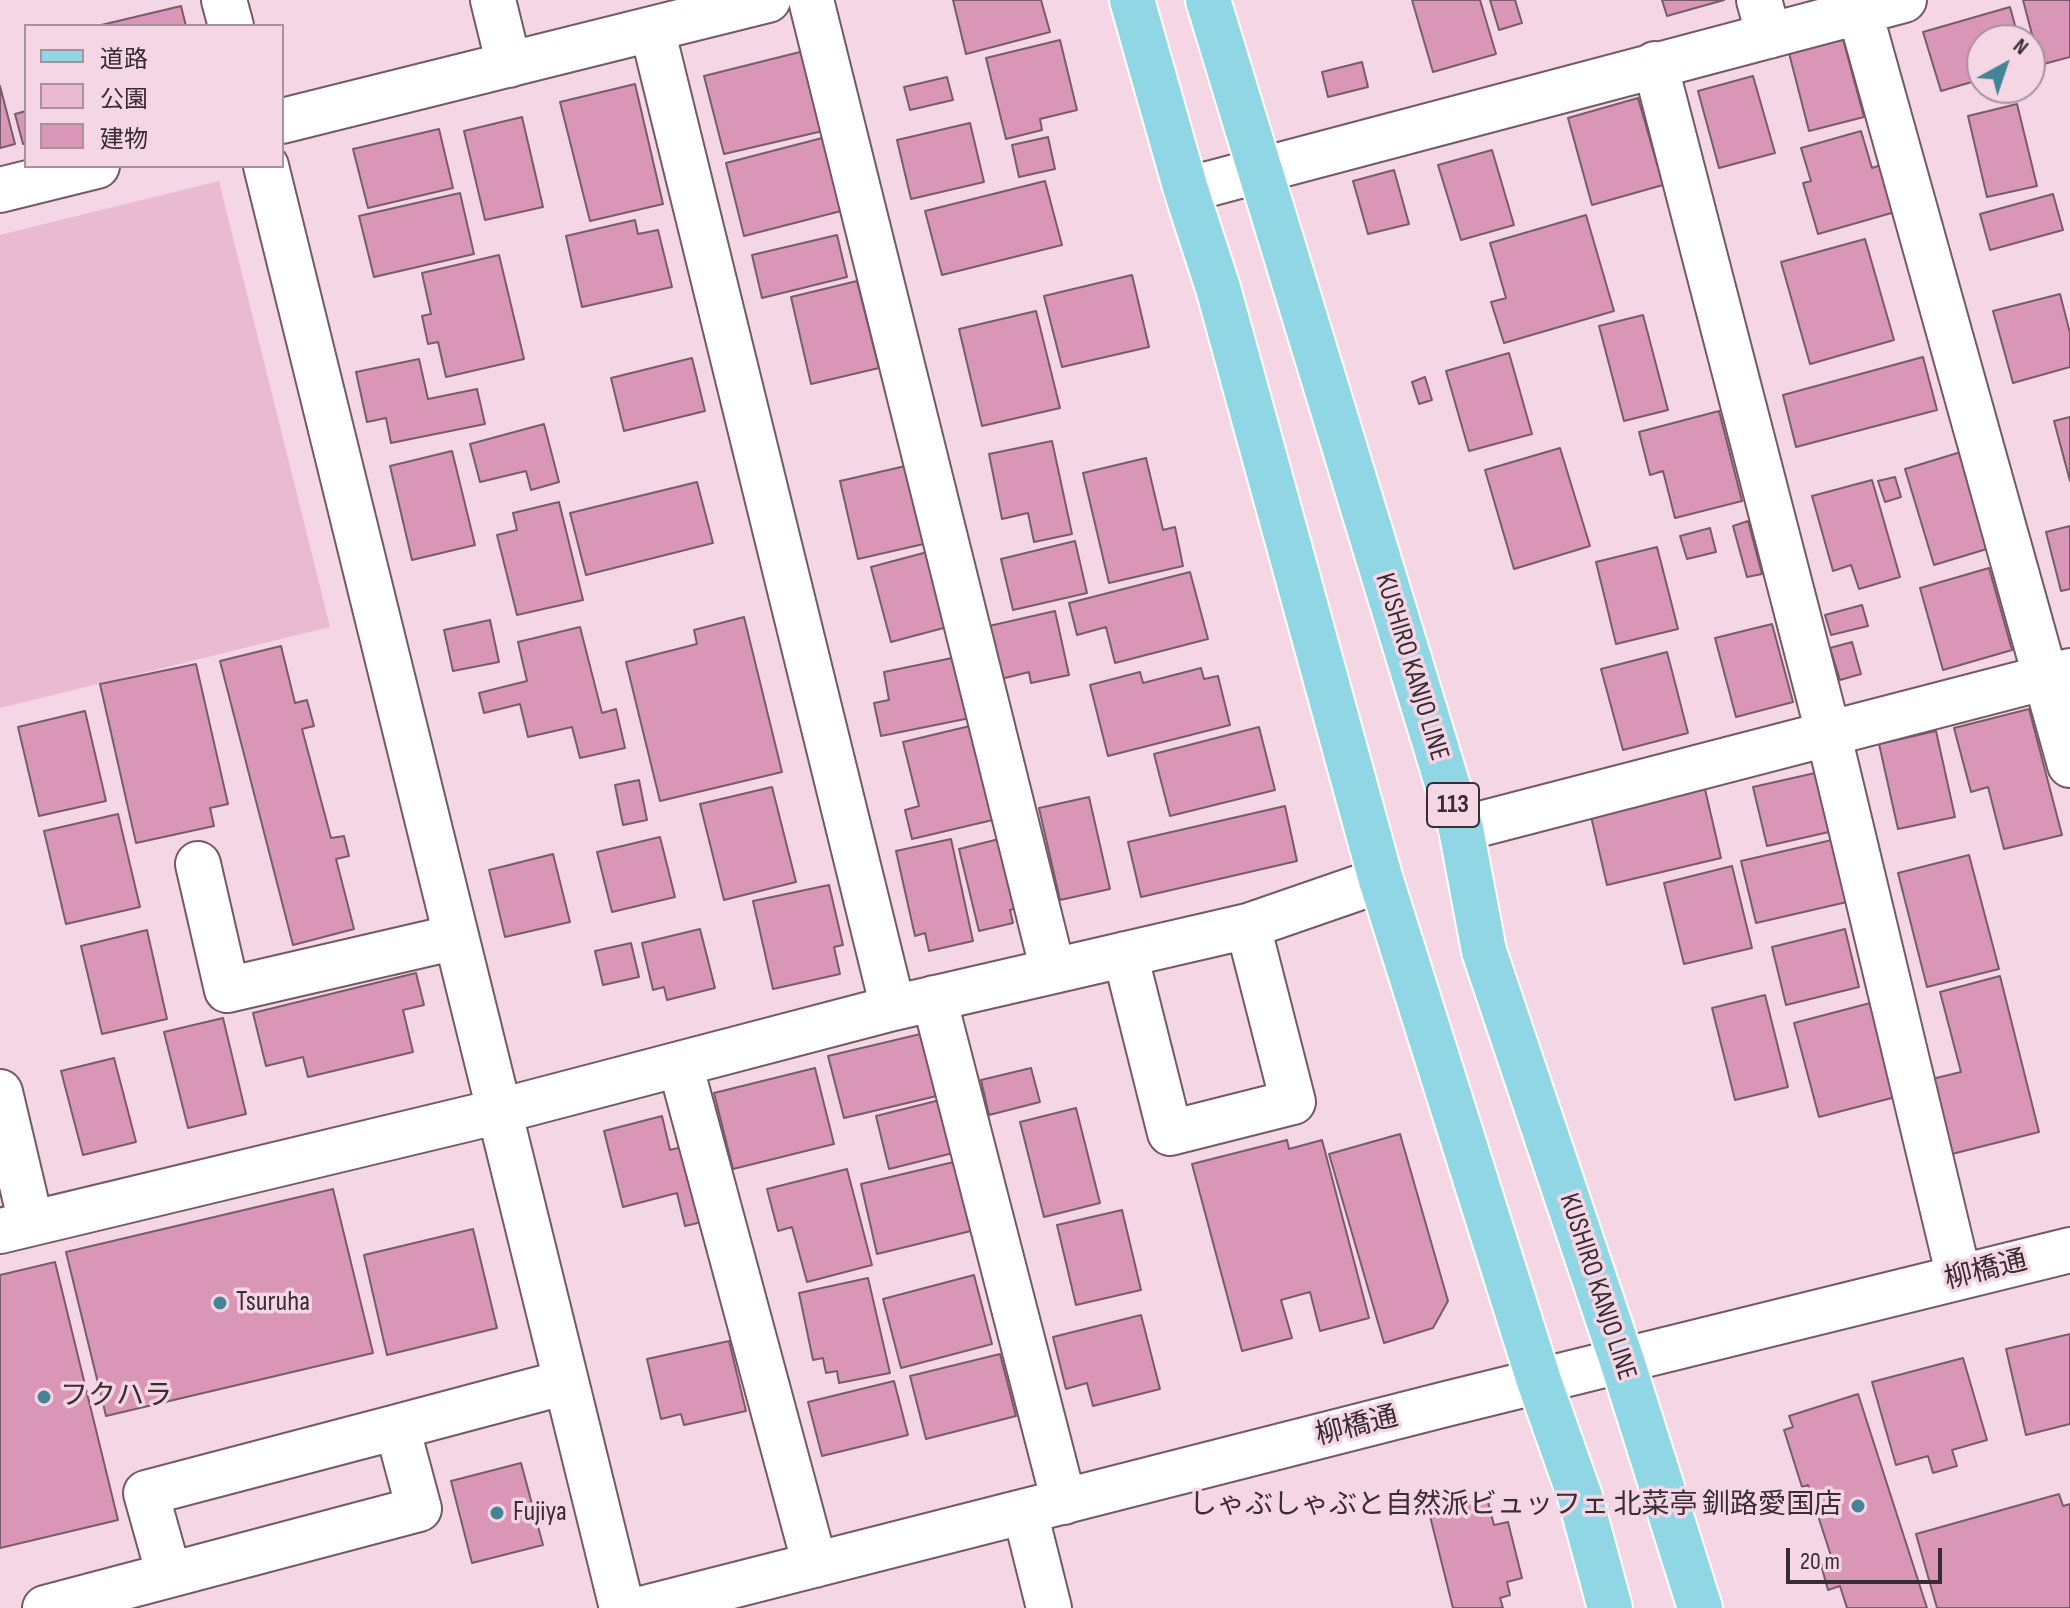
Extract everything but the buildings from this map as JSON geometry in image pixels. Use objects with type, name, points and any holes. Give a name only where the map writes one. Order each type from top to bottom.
[{"type":"main road","points":[[1132,0],[1186,190],[1218,288],[1381,880],[1539,1381],[1580,1497],[1610,1608]]},
{"type":"main road","name":"KUSHIRO KANJO LINE","points":[[1208,0],[1461,829],[1484,951],[1622,1361],[1700,1608]]},
{"type":"street","points":[[224,0],[230,24]]},
{"type":"street","points":[[493,0],[509,65]]},
{"type":"street","points":[[284,121],[509,65],[659,18],[768,0]]},
{"type":"street","points":[[811,0],[1053,971]]},
{"type":"street","points":[[1186,190],[1655,64],[1764,18],[1860,13],[1904,0]]},
{"type":"street","points":[[1860,13],[2059,673],[2070,765]]},
{"type":"street","points":[[659,18],[1044,1507],[1049,1608]]},
{"type":"street","points":[[1655,64],[1828,732],[1959,1277]]},
{"type":"street","points":[[0,190],[89,168]]},
{"type":"street","points":[[266,168],[622,1608]]},
{"type":"street","points":[[1461,829],[2059,673]]},
{"type":"street","points":[[198,864],[227,990],[456,937]]},
{"type":"street","points":[[0,1092],[16,1227],[500,1111],[914,1003],[1248,926],[1381,880]]},
{"type":"street","points":[[1125,954],[1170,1133],[1293,1102],[1248,926]]},
{"type":"street","points":[[680,1064],[815,1565]]},
{"type":"street","name":"柳橋通","points":[[645,1608],[2070,1250]]},
{"type":"street","points":[[165,1587],[146,1493],[566,1382]]},
{"type":"street","points":[[45,1608],[165,1587],[419,1509],[397,1427]]},
{"type":"green space","points":[[219,181],[330,627],[0,708],[0,235]]},
{"type":"place","name":"Tsuruha","points":[[220,1303]]},
{"type":"place","name":"フクハラ","points":[[44,1397]]},
{"type":"place","name":"しゃぶしゃぶと自然派ビュッフェ 北菜亭 釧路愛国店","points":[[1858,1506]]},
{"type":"place","name":"Fujiya","points":[[497,1513]]}]
